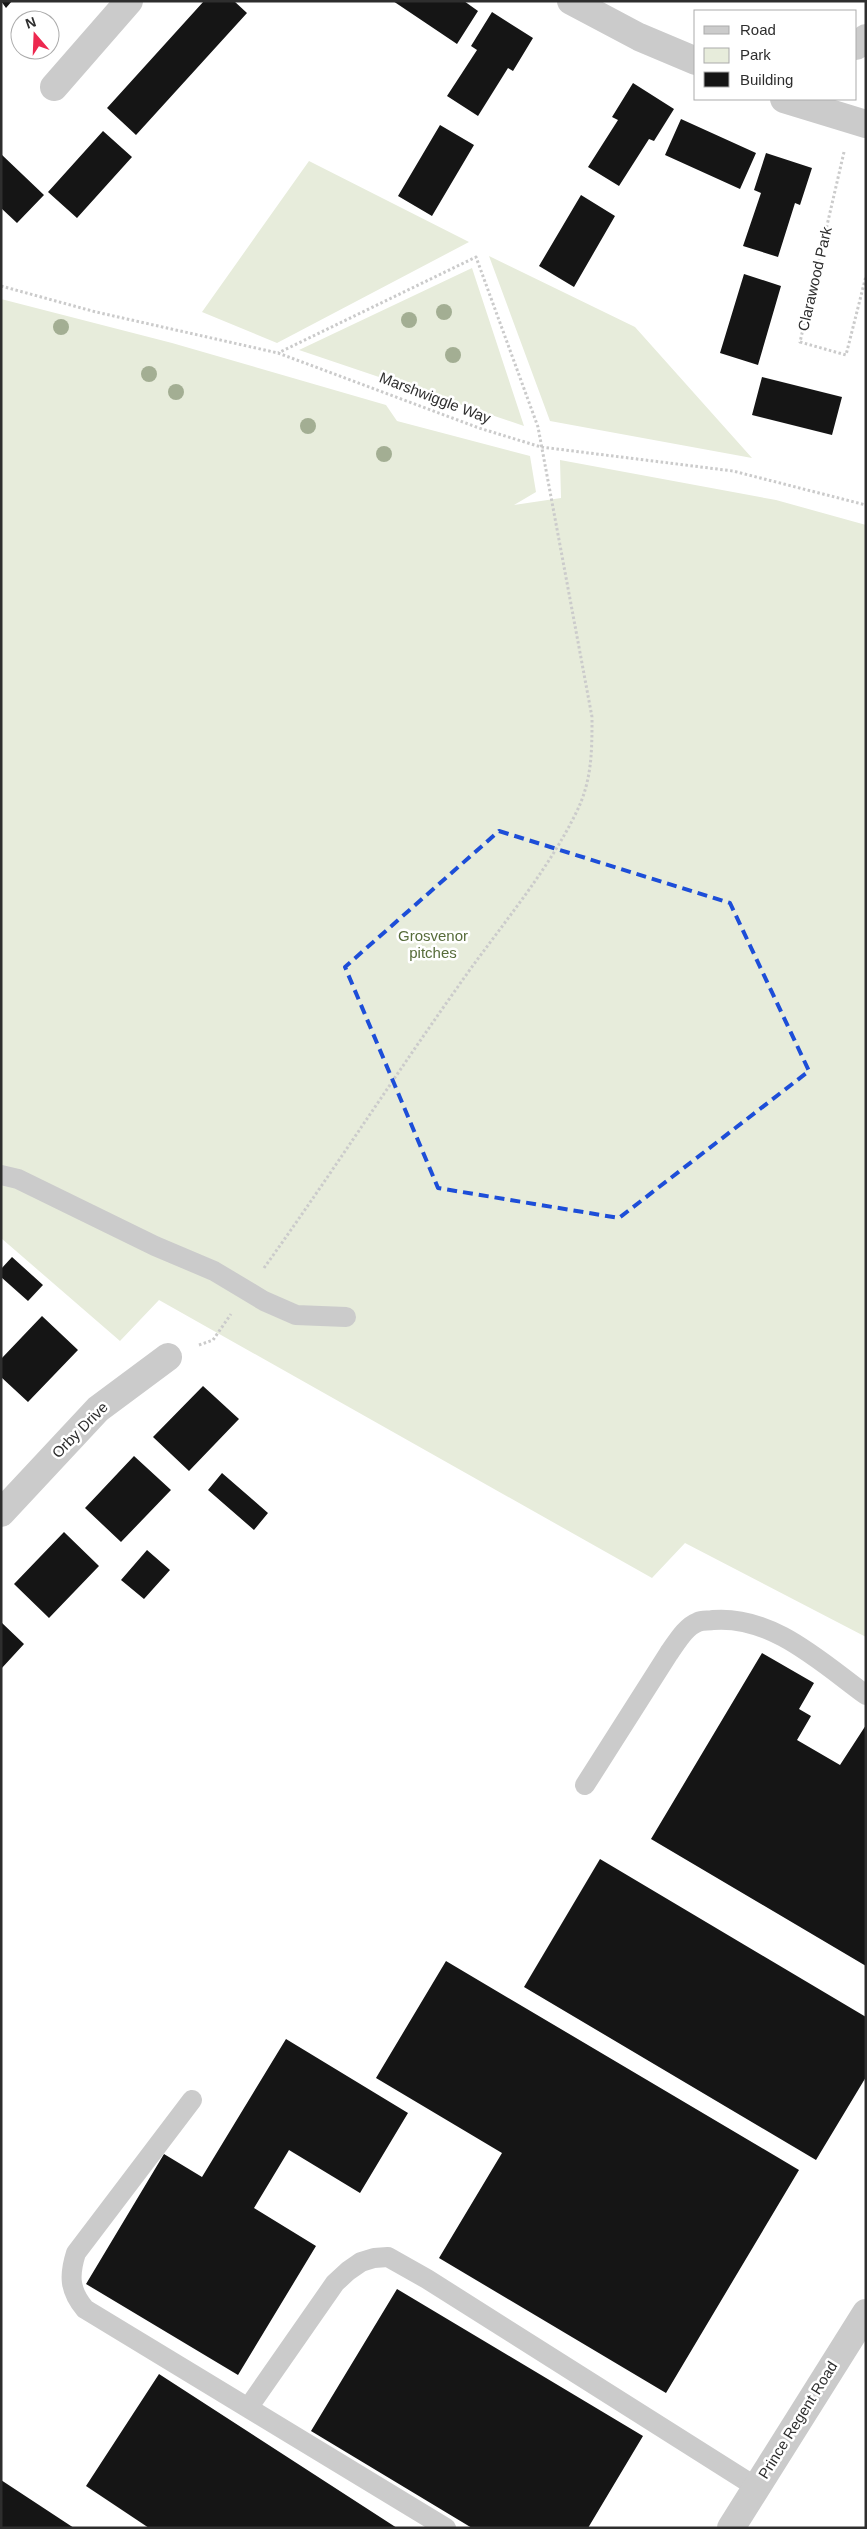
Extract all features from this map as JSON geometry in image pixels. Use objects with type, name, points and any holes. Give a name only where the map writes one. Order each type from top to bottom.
[{"type":"street","points":[[54,87],[128,1]]},
{"type":"street","points":[[571,1],[640,37],[694,60]]},
{"type":"street","points":[[791,100],[858,122]]},
{"type":"street","name":"Orby Drive","points":[[1,1512],[98,1409],[168,1357]]},
{"type":"street","name":"Prince Regent Road","points":[[731,2528],[866,2313]]},
{"type":"lane","points":[[1,1174],[18,1179],[155,1246],[214,1271],[264,1302],[296,1315],[346,1317]]},
{"type":"lane","points":[[585,1785],[669,1653],[683,1634],[698,1622],[723,1619],[745,1622],[796,1644],[866,1695]]},
{"type":"lane","points":[[192,2100],[76,2253],[70,2271],[75,2297],[84,2309],[446,2528]]},
{"type":"lane","points":[[248,2408],[335,2283],[361,2262],[374,2258],[388,2257],[427,2279],[756,2487]]},
{"type":"path","name":"Clarawood Park","points":[[858,122],[800,342],[846,355],[866,276]]},
{"type":"path","points":[[168,1357],[213,1340],[318,1192],[456,988],[543,870],[576,812],[592,761],[592,717],[538,427],[476,257],[278,353]]},
{"type":"path","name":"Marshwiggle Way","points":[[1,286],[96,312],[278,353],[479,428],[541,448],[734,470],[866,505]]},
{"type":"highlighted area","points":[[499,831],[730,903],[809,1071],[619,1218],[438,1188],[345,967]]},
{"type":"green space","points":[[309,161],[469,242],[277,343],[202,312]]},
{"type":"green space","points":[[489,256],[635,327],[752,458],[550,421]]},
{"type":"green space","points":[[472,268],[524,426],[299,350]]},
{"type":"green space","name":"Grosvenor pitches","points":[[1,299],[172,343],[386,405],[397,421],[530,456],[536,492],[514,505],[561,498],[560,460],[776,500],[866,525],[866,1637],[685,1543],[652,1578],[159,1300],[120,1341],[1,1238]]},
{"type":"building","points":[[1,1],[12,1],[6,8]]},
{"type":"building","points":[[204,1],[234,1],[247,13],[136,135],[107,108]]},
{"type":"building","points":[[393,1],[464,1],[478,11],[457,44]]},
{"type":"building","points":[[492,12],[533,38],[513,71],[508,68],[478,116],[447,96],[477,50],[471,46]]},
{"type":"building","points":[[633,83],[674,109],[654,141],[649,139],[619,186],[588,167],[618,120],[612,117]]},
{"type":"building","points":[[681,119],[756,153],[740,189],[665,155]]},
{"type":"building","points":[[440,125],[474,145],[432,216],[398,196]]},
{"type":"building","points":[[103,131],[132,157],[77,218],[48,192]]},
{"type":"building","points":[[766,153],[812,168],[800,205],[795,203],[778,257],[743,246],[761,193],[754,190]]},
{"type":"building","points":[[1,154],[44,195],[17,223],[1,208]]},
{"type":"building","points":[[581,195],[615,216],[574,287],[539,266]]},
{"type":"building","points":[[744,274],[781,286],[758,365],[720,353]]},
{"type":"building","points":[[762,377],[842,397],[832,435],[752,415]]},
{"type":"building","points":[[12,1257],[43,1285],[28,1301],[1,1277],[1,1269]]},
{"type":"building","points":[[42,1316],[78,1350],[28,1402],[1,1377],[1,1359]]},
{"type":"building","points":[[203,1386],[239,1419],[189,1471],[153,1437]]},
{"type":"building","points":[[134,1456],[171,1490],[121,1542],[85,1508]]},
{"type":"building","points":[[222,1473],[268,1513],[254,1530],[208,1490]]},
{"type":"building","points":[[64,1532],[99,1566],[49,1618],[14,1584]]},
{"type":"building","points":[[147,1550],[170,1570],[144,1599],[121,1580]]},
{"type":"building","points":[[1,1622],[24,1644],[1,1669]]},
{"type":"building","points":[[762,1653],[814,1683],[799,1709],[811,1716],[797,1740],[840,1765],[866,1725],[866,1966],[651,1839]]},
{"type":"building","points":[[600,1859],[866,2017],[866,2077],[816,2160],[524,1987]]},
{"type":"building","points":[[446,1961],[799,2170],[666,2393],[439,2258],[502,2153],[376,2078]]},
{"type":"building","points":[[286,2039],[408,2113],[360,2193],[289,2150],[254,2208],[316,2246],[238,2375],[86,2284],[164,2154],[202,2177]]},
{"type":"building","points":[[397,2289],[643,2436],[588,2528],[472,2528],[311,2431]]},
{"type":"building","points":[[159,2374],[397,2528],[149,2528],[86,2486]]},
{"type":"building","points":[[1,2480],[74,2528],[1,2528]]}]
